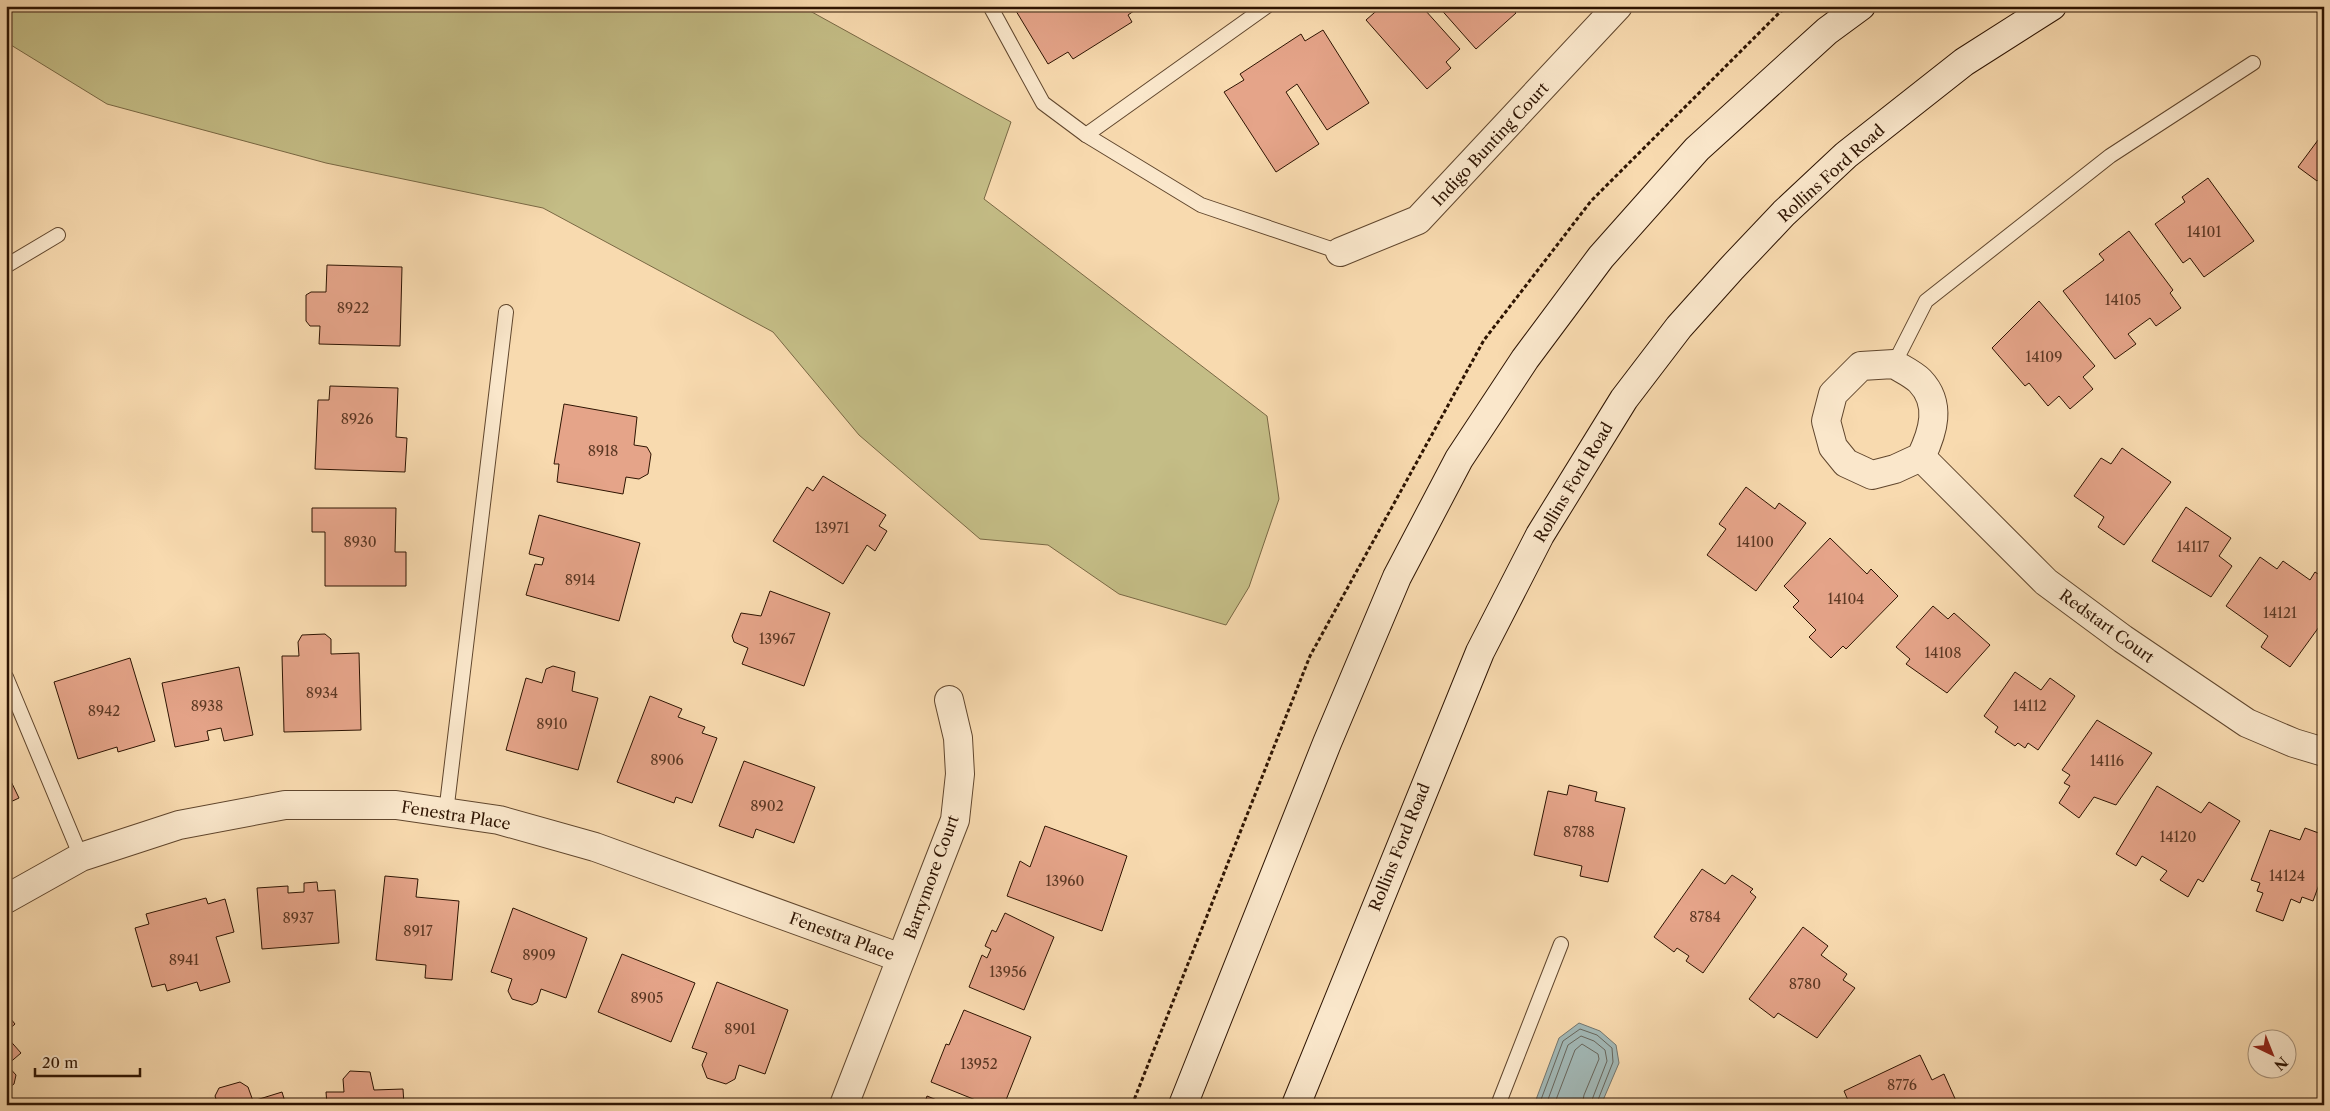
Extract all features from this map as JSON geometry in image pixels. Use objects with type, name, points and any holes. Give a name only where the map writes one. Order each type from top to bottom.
[{"type":"main road","name":"Indigo Bunting Court","points":[[1340,252],[1418,220],[1618,6]]},
{"type":"main road","points":[[1183,1105],[1327,743],[1397,577],[1459,459],[1525,359],[1601,256],[1697,149],[1827,31],[1861,6]]},
{"type":"main road","name":"Rollins Ford Road","points":[[1296,1105],[1480,652],[1540,535],[1624,400],[1679,327],[1730,269],[1784,213],[1846,155],[1964,62],[2052,6]]},
{"type":"main road","points":[[1894,364],[1920,381],[1934,403],[1933,434],[1921,457],[1895,469],[1872,475],[1846,463],[1833,447],[1826,421],[1833,394],[1861,366],[1894,364]]},
{"type":"main road","name":"Redstart Court","points":[[1921,457],[2046,582],[2115,633],[2247,723],[2294,743],[2324,752]]},
{"type":"main road","name":"Barrymore Court","points":[[844,1105],[955,820],[960,774],[958,738],[949,700]]},
{"type":"main road","name":"Fenestra Place","points":[[6,899],[81,857],[178,825],[285,805],[396,805],[499,820],[595,847],[901,958]]},
{"type":"lane","points":[[990,6],[1043,103],[1086,135],[1201,205],[1340,252]]},
{"type":"lane","points":[[1086,135],[1267,6]]},
{"type":"lane","points":[[1894,364],[1926,302],[2110,156],[2253,63]]},
{"type":"lane","points":[[6,266],[58,235]]},
{"type":"lane","points":[[446,813],[506,312]]},
{"type":"lane","points":[[6,677],[81,857]]},
{"type":"lane","points":[[1498,1105],[1560,944]]},
{"type":"shaded area","points":[[6,6],[801,6],[1011,122],[984,199],[1267,416],[1279,499],[1249,587],[1226,625],[1119,594],[1048,545],[980,539],[859,435],[773,332],[543,208],[326,163],[107,104],[6,42]]},
{"type":"water","points":[[1579,1023],[1600,1031],[1616,1045],[1619,1063],[1601,1105],[1534,1105],[1559,1038]]},
{"type":"building","points":[[1013,6],[1075,6],[1078,11],[1086,6],[1141,6],[1128,15],[1132,22],[1073,59],[1068,52],[1048,64]]},
{"type":"building","points":[[1382,6],[1429,6],[1425,10],[1460,49],[1446,62],[1451,68],[1427,89],[1366,20]]},
{"type":"building","points":[[1438,6],[1510,6],[1516,13],[1476,49]]},
{"type":"building","points":[[1323,30],[1369,103],[1327,130],[1297,84],[1286,92],[1319,144],[1276,172],[1224,92],[1244,80],[1240,74],[1301,34],[1305,41]]},
{"type":"building","points":[[2324,132],[2324,174],[2317,181],[2298,167]]},
{"type":"building","points":[[2208,178],[2254,241],[2204,277],[2190,258],[2183,263],[2155,224],[2185,202],[2182,197]]},
{"type":"building","points":[[2129,231],[2173,290],[2170,293],[2181,308],[2156,326],[2150,318],[2128,334],[2136,344],[2115,359],[2063,291],[2104,260],[2099,254]]},
{"type":"building","points":[[327,265],[402,267],[400,346],[319,344],[320,326],[310,326],[306,321],[306,295],[311,292],[326,292]]},
{"type":"building","points":[[2039,301],[2095,366],[2083,377],[2093,389],[2070,409],[2059,396],[2048,406],[2029,383],[2025,386],[1992,348]]},
{"type":"building","points":[[330,386],[398,388],[396,437],[407,438],[405,472],[315,469],[318,400],[329,400]]},
{"type":"building","points":[[564,404],[637,417],[634,445],[647,447],[651,454],[648,474],[639,479],[626,477],[623,494],[557,482],[559,464],[554,464]]},
{"type":"building","points":[[2122,448],[2171,482],[2124,545],[2098,527],[2104,517],[2074,496],[2101,458],[2111,464]]},
{"type":"building","points":[[823,476],[886,515],[879,526],[887,531],[875,551],[867,545],[843,584],[773,541],[807,487],[813,491]]},
{"type":"building","points":[[1746,487],[1775,509],[1779,503],[1806,523],[1756,591],[1707,555],[1726,529],[1719,524]]},
{"type":"building","points":[[2186,507],[2231,538],[2219,556],[2232,566],[2211,597],[2152,561]]},
{"type":"building","points":[[312,508],[396,508],[395,552],[406,552],[406,586],[325,586],[325,532],[312,532]]},
{"type":"building","points":[[539,515],[640,543],[619,621],[526,595],[535,564],[542,565],[544,558],[529,554]]},
{"type":"building","points":[[1830,538],[1867,574],[1871,569],[1898,596],[1846,649],[1843,646],[1831,658],[1809,637],[1816,630],[1793,607],[1799,601],[1784,586]]},
{"type":"building","points":[[2260,557],[2277,569],[2283,561],[2310,580],[2315,572],[2324,578],[2324,620],[2290,667],[2261,647],[2268,636],[2226,606]]},
{"type":"building","points":[[770,591],[830,613],[804,686],[742,664],[748,648],[734,642],[732,636],[741,613],[761,616]]},
{"type":"building","points":[[1933,606],[1948,619],[1954,613],[1990,645],[1947,693],[1906,664],[1910,659],[1896,647]]},
{"type":"building","points":[[325,634],[331,639],[331,654],[359,653],[361,730],[284,732],[282,656],[299,656],[298,642],[302,635]]},
{"type":"building","points":[[130,658],[155,741],[118,752],[117,747],[78,759],[54,682]]},
{"type":"building","points":[[553,666],[575,672],[572,691],[598,698],[578,770],[506,750],[526,678],[542,683],[546,669]]},
{"type":"building","points":[[239,667],[253,735],[224,741],[221,728],[207,731],[209,740],[175,747],[162,683]]},
{"type":"building","points":[[2015,672],[2041,690],[2050,678],[2075,696],[2038,750],[2028,743],[2025,748],[2018,743],[2015,746],[1995,732],[1998,727],[1984,716]]},
{"type":"building","points":[[650,696],[682,709],[678,717],[705,727],[702,733],[717,738],[692,803],[676,797],[674,803],[617,782]]},
{"type":"building","points":[[2097,720],[2152,753],[2116,805],[2094,797],[2079,818],[2059,803],[2070,786],[2064,783],[2070,775],[2062,770]]},
{"type":"building","points":[[744,761],[815,787],[794,843],[756,829],[753,838],[719,826]]},
{"type":"building","points":[[6,771],[19,798],[6,804]]},
{"type":"building","points":[[1569,785],[1597,792],[1595,801],[1625,808],[1608,882],[1580,876],[1582,866],[1534,855],[1548,791],[1567,795]]},
{"type":"building","points":[[2157,786],[2201,813],[2209,802],[2240,821],[2203,882],[2198,879],[2188,897],[2160,880],[2167,871],[2142,856],[2136,866],[2116,854]]},
{"type":"building","points":[[1045,826],[1127,856],[1102,931],[1007,896],[1020,861],[1030,867]]},
{"type":"building","points":[[2305,828],[2324,835],[2324,871],[2313,901],[2302,897],[2300,903],[2291,899],[2283,921],[2256,911],[2263,893],[2257,891],[2260,883],[2251,880],[2270,830],[2300,840]]},
{"type":"building","points":[[1702,869],[1725,884],[1732,875],[1753,889],[1750,892],[1756,897],[1703,973],[1686,961],[1689,956],[1677,948],[1674,952],[1654,937]]},
{"type":"building","points":[[385,876],[418,879],[416,897],[459,901],[452,980],[425,978],[426,965],[376,960]]},
{"type":"building","points":[[317,882],[318,891],[335,890],[339,943],[262,949],[257,888],[288,886],[288,893],[304,892],[304,883]]},
{"type":"building","points":[[206,898],[208,904],[225,899],[234,932],[216,937],[230,982],[200,991],[197,982],[167,991],[165,984],[152,987],[135,928],[149,924],[146,914]]},
{"type":"building","points":[[513,908],[587,938],[566,998],[541,989],[537,1002],[532,1005],[512,999],[508,991],[512,979],[491,972]]},
{"type":"building","points":[[1005,913],[1054,937],[1024,1010],[969,987],[982,955],[987,958],[991,949],[985,946],[992,930],[996,932]]},
{"type":"building","points":[[1803,927],[1828,946],[1821,955],[1847,974],[1843,980],[1855,988],[1817,1038],[1778,1013],[1774,1018],[1749,999]]},
{"type":"building","points":[[622,954],[695,983],[671,1042],[598,1012]]},
{"type":"building","points":[[717,982],[788,1010],[765,1074],[739,1065],[735,1079],[726,1084],[707,1078],[702,1065],[707,1053],[692,1048]]},
{"type":"building","points":[[964,1010],[1031,1037],[1004,1105],[988,1105],[931,1082],[946,1044],[949,1045]]},
{"type":"building","points":[[6,1013],[15,1024],[6,1032]]},
{"type":"building","points":[[6,1036],[21,1053],[7,1065],[16,1075],[14,1084],[6,1090]]},
{"type":"building","points":[[1920,1055],[1932,1080],[1944,1074],[1957,1103],[1953,1105],[1850,1105],[1844,1091]]},
{"type":"building","points":[[350,1071],[370,1072],[374,1090],[403,1089],[404,1105],[327,1105],[326,1092],[344,1092],[343,1079]]},
{"type":"building","points":[[240,1082],[248,1087],[253,1101],[282,1092],[286,1105],[218,1105],[215,1096],[219,1088]]},
{"type":"building","points":[[927,1096],[949,1105],[924,1105]]}]
